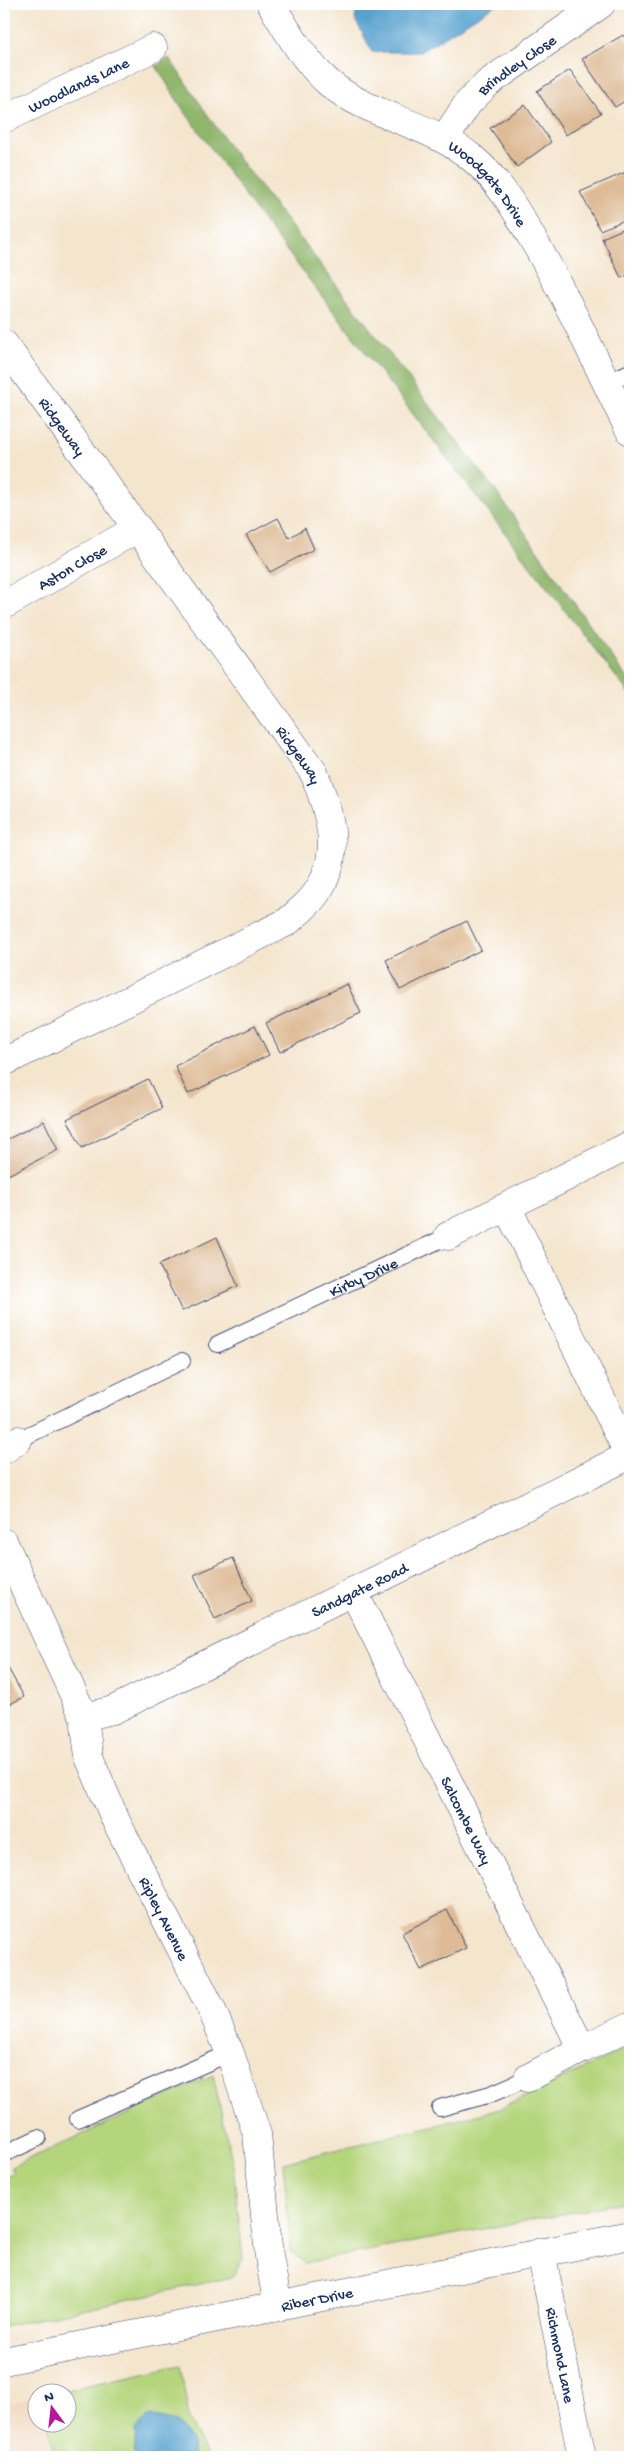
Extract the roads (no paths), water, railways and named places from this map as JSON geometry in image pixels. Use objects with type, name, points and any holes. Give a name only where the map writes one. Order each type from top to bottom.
[{"type":"street","name":"Woodgate Drive","points":[[271,4],[304,53],[329,82],[360,102],[445,138],[473,159],[508,197],[562,289],[630,431]]},
{"type":"street","name":"Brindley Close","points":[[445,138],[468,103],[488,83],[601,4]]},
{"type":"street","name":"Woodlands Lane","points":[[4,119],[152,48]]},
{"type":"street","name":"Ridgeway","points":[[4,344],[314,773],[328,811],[332,839],[330,867],[315,896],[287,922],[4,1062]]},
{"type":"street","name":"Aston Close","points":[[4,605],[138,528]]},
{"type":"street","name":"Kirby Drive","points":[[448,1236],[630,1146]]},
{"type":"street","points":[[507,1206],[630,1456]]},
{"type":"street","name":"Sandgate Road","points":[[84,1717],[113,1710],[630,1456]]},
{"type":"street","name":"Ripley Avenue","points":[[4,1543],[84,1717],[89,1757],[116,1821],[210,2008],[230,2053],[257,2134],[270,2256],[278,2306]]},
{"type":"street","name":"Salcombe Way","points":[[353,1591],[582,2049]]},
{"type":"street","points":[[528,2078],[630,2026]]},
{"type":"street","name":"Riber Drive","points":[[4,2360],[630,2235]]},
{"type":"street","name":"Richmond Lane","points":[[542,2252],[582,2457]]},
{"type":"lane","points":[[606,383],[630,372]]},
{"type":"lane","name":"Kirby Drive","points":[[218,1344],[448,1236]]},
{"type":"lane","points":[[11,1446],[182,1361]]},
{"type":"lane","points":[[78,2119],[230,2053]]},
{"type":"lane","points":[[440,2108],[491,2094],[528,2078]]},
{"type":"lane","points":[[4,2154],[38,2138]]},
{"type":"water","points":[[358,4],[497,4],[420,52],[372,52],[355,19]]},
{"type":"water","points":[[149,2416],[177,2422],[192,2441],[192,2457],[134,2457],[135,2431]]}]
